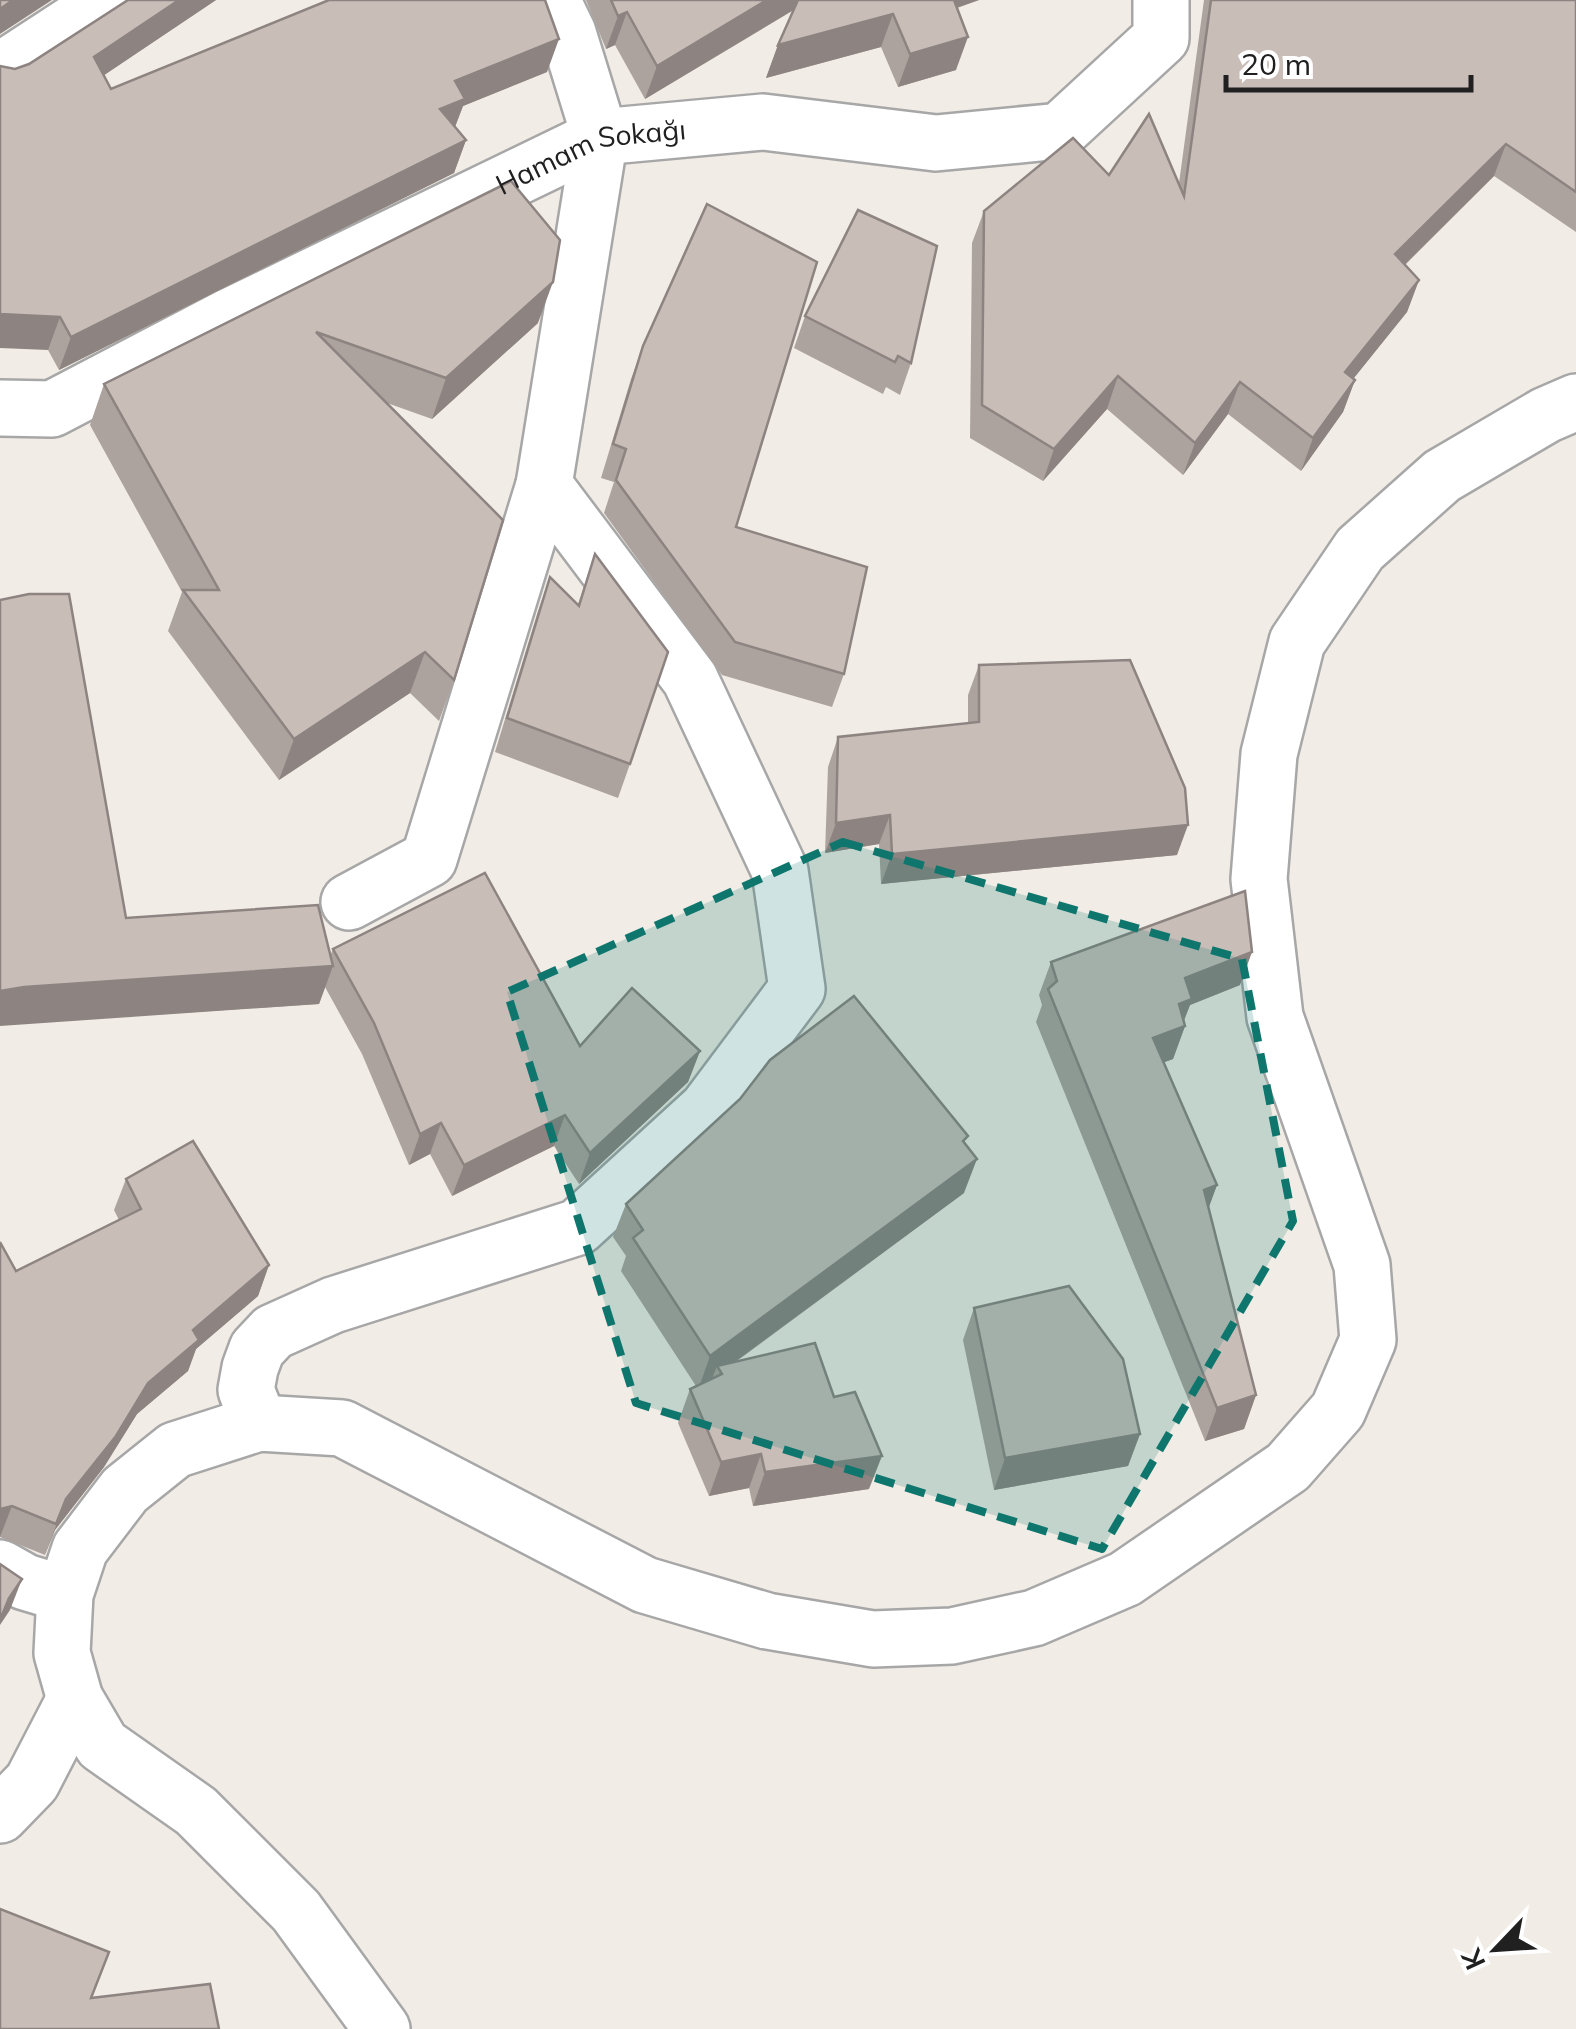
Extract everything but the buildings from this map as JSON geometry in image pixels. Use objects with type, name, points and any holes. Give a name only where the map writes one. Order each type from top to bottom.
[{"type":"street","points":[[0,72],[109,0]]},
{"type":"street","points":[[350,902],[429,859],[544,485],[600,137],[568,33],[552,0]]},
{"type":"street","name":"Hamam Sokağı","points":[[0,408],[52,409],[226,318],[600,137],[762,122],[936,143],[1060,131],[1161,38],[1161,0]]},
{"type":"street","points":[[382,2029],[296,1912],[196,1811],[102,1745],[75,1700],[62,1653],[65,1594],[80,1549],[124,1490],[175,1450],[258,1423],[342,1428],[645,1585],[767,1621],[873,1638],[952,1636],[1034,1618],[1125,1579],[1288,1467],[1338,1410],[1368,1340],[1362,1265],[1275,1017],[1259,879],[1269,754],[1297,642],[1360,549],[1442,476],[1546,414],[1576,402]]},
{"type":"street","points":[[258,1423],[246,1390],[250,1368],[273,1332],[333,1305],[578,1227],[708,1109],[797,989],[780,870],[690,679],[544,485]]},
{"type":"street","points":[[0,1568],[25,1582],[65,1594]]},
{"type":"street","points":[[0,1815],[32,1782],[75,1700]]},
{"type":"highlighted area","points":[[843,842],[1242,959],[1293,1221],[1102,1549],[636,1403],[507,992]]}]
